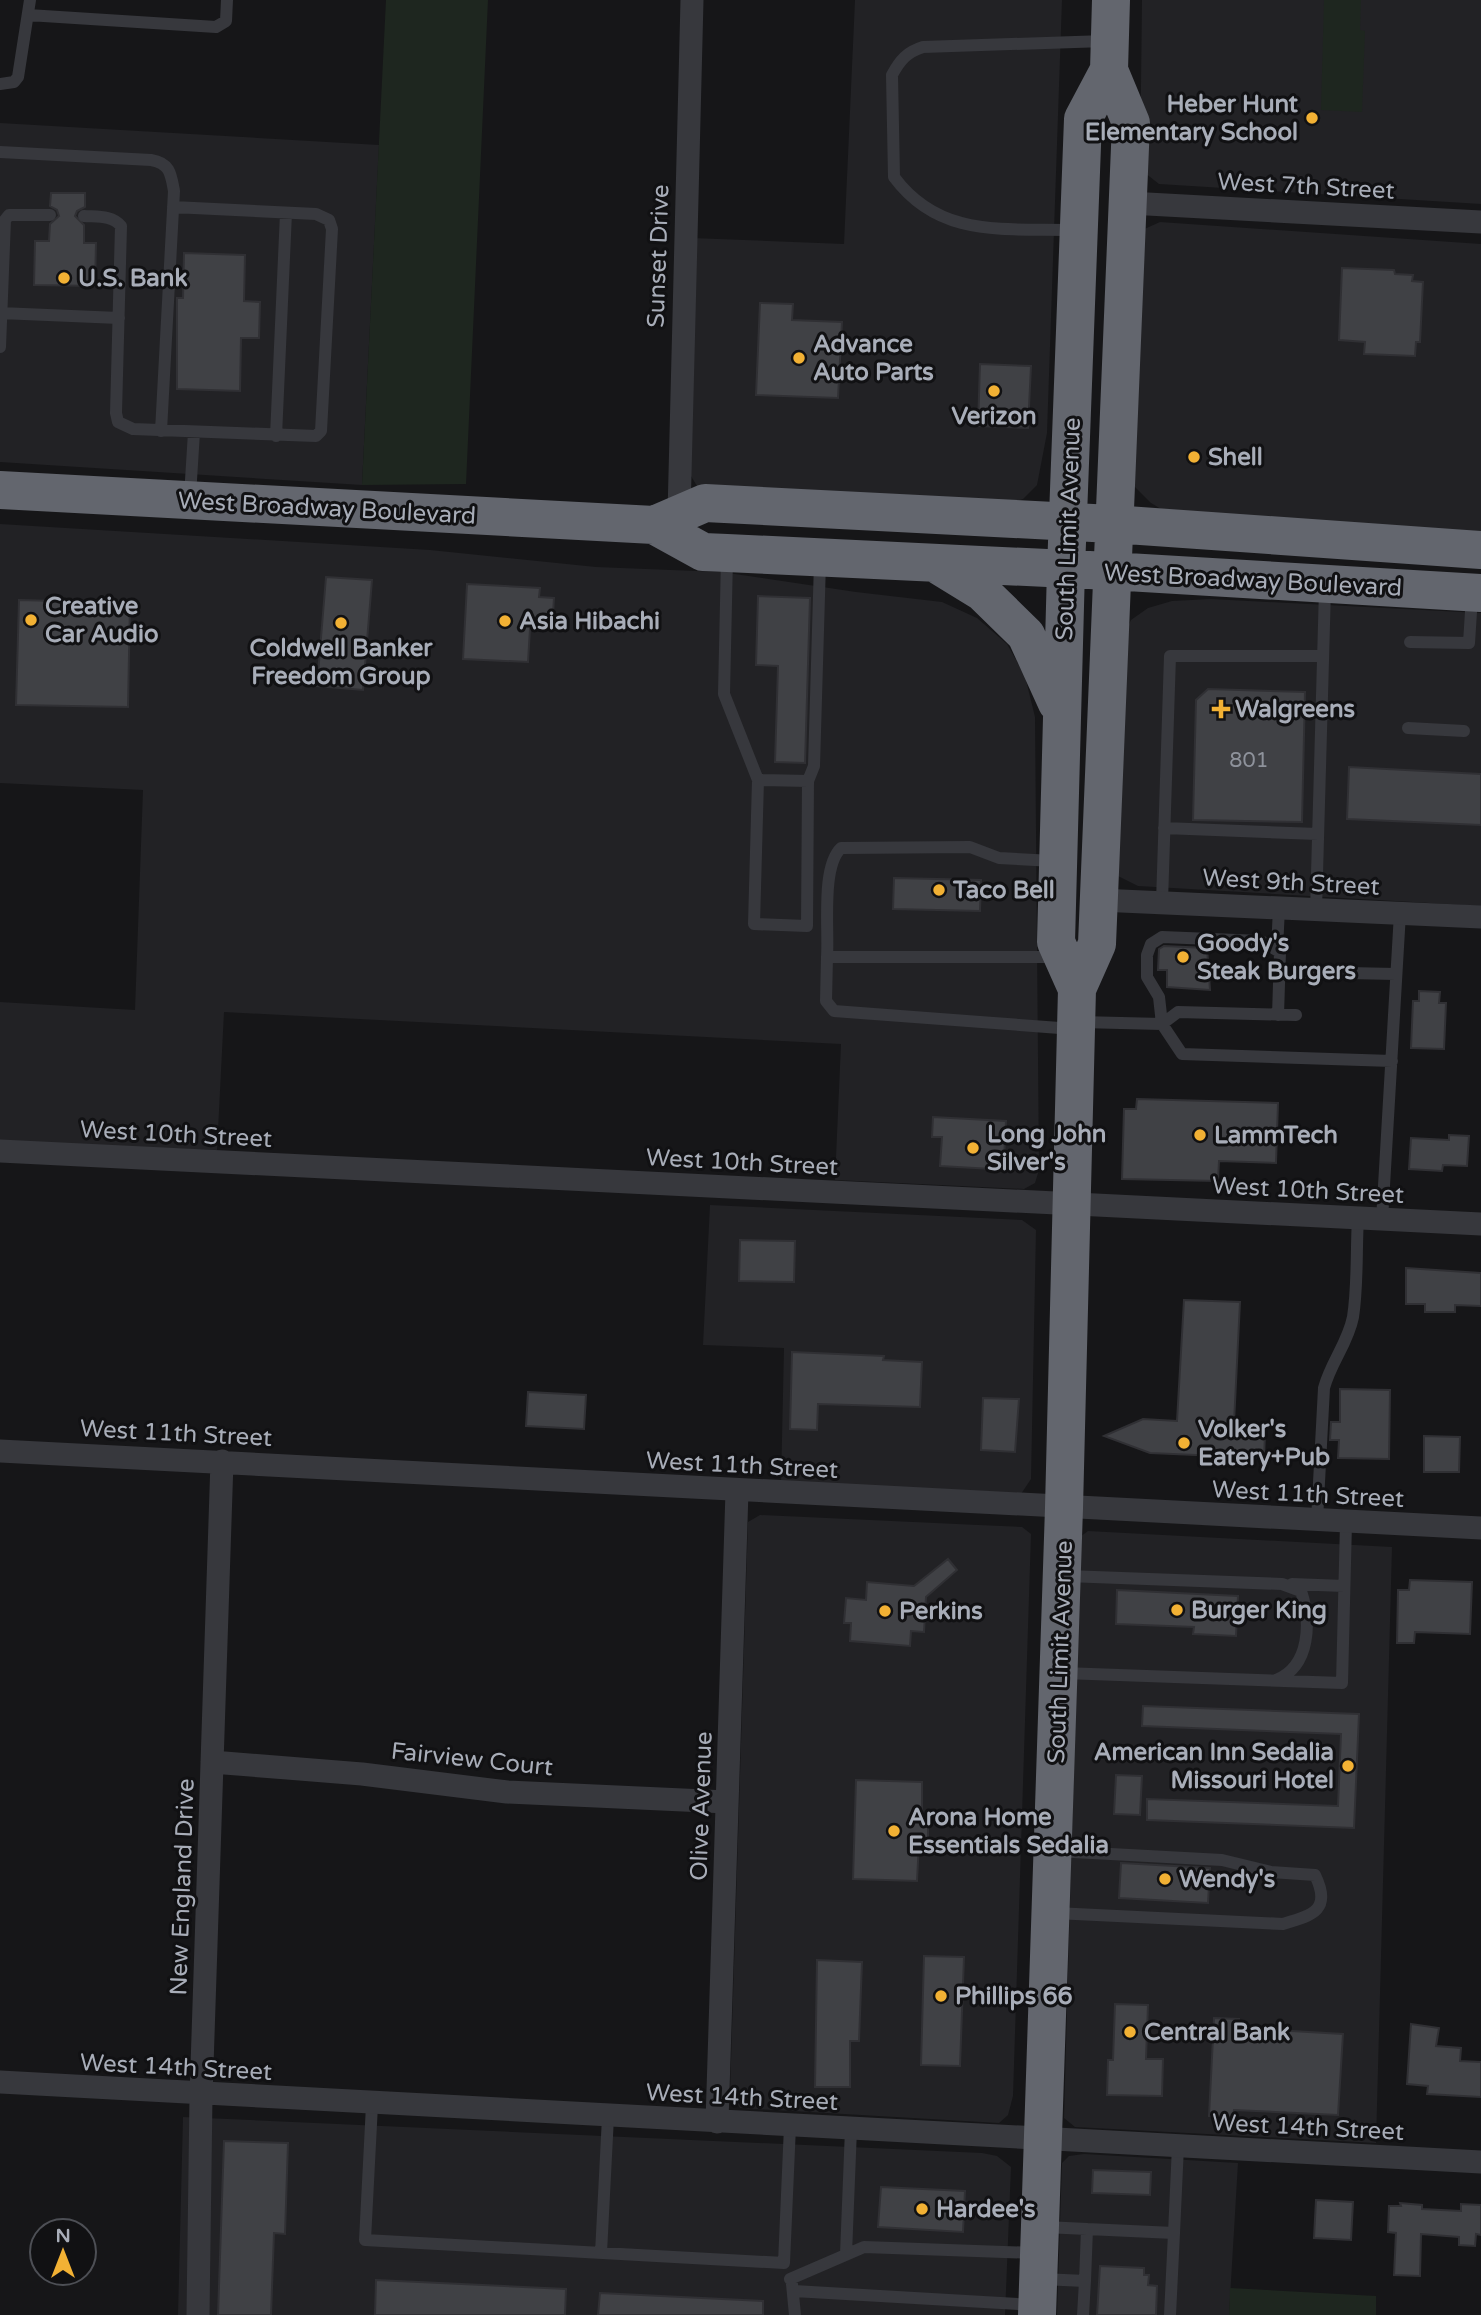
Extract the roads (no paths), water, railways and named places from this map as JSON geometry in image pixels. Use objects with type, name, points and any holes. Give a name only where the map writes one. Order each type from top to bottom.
[{"type":"highway","name":"South Limit Avenue","points":[[1039,2276],[1073,1205],[1073,999],[1056,943],[1067,522],[1081,230],[1083,120],[1109,55],[1111,0]]},
{"type":"highway","name":"South Limit Avenue","points":[[1073,999],[1097,944],[1110,570],[1129,203],[1131,123],[1109,55]]},
{"type":"highway","name":"West Broadway Boulevard","points":[[0,490],[667,520],[705,503],[1112,524],[1481,550]]},
{"type":"highway","name":"West Broadway Boulevard","points":[[667,520],[703,552],[1110,570],[1477,593]]},
{"type":"highway","points":[[933,562],[982,592],[1026,635],[1061,713]]},
{"type":"street","name":"Sunset Drive","points":[[667,520],[692,0]]},
{"type":"street","name":"West 7th Street","points":[[1129,203],[1481,222]]},
{"type":"street","name":"West 9th Street","points":[[1099,900],[1481,917]]},
{"type":"street","name":"West 10th Street","points":[[0,1151],[1481,1224]]},
{"type":"street","name":"West 11th Street","points":[[0,1451],[1481,1528]]},
{"type":"street","name":"New England Drive","points":[[198,2315],[201,2095],[222,1461]]},
{"type":"street","name":"Olive Avenue","points":[[717,2123],[737,1491]]},
{"type":"street","name":"Fairview Court","points":[[212,1762],[362,1774],[507,1792],[727,1802]]},
{"type":"street","name":"West 14th Street","points":[[0,2082],[372,2105],[1481,2162]]},
{"type":"lane","points":[[0,84],[14,82],[18,77],[30,0]]},
{"type":"lane","points":[[28,15],[216,27],[226,21],[227,0]]},
{"type":"lane","points":[[1081,230],[953,223],[903,190],[894,177],[892,75],[899,62],[910,51],[923,47],[1109,55]]},
{"type":"lane","points":[[0,152],[159,161],[170,172],[173,207],[161,430]]},
{"type":"lane","points":[[84,216],[116,220],[121,226],[116,413],[118,422],[133,429],[309,438],[321,431],[332,229],[329,220],[323,216],[173,207]]},
{"type":"lane","points":[[276,436],[286,213]]},
{"type":"lane","points":[[0,347],[5,220],[9,215],[50,215]]},
{"type":"lane","points":[[1,313],[119,318]]},
{"type":"lane","points":[[190,500],[194,432]]},
{"type":"lane","points":[[727,553],[724,694],[758,780],[754,924],[807,926],[808,781],[814,766],[820,557]]},
{"type":"lane","points":[[1316,910],[1325,585]]},
{"type":"lane","points":[[1410,642],[1469,643],[1477,593]]},
{"type":"lane","points":[[1162,902],[1170,656],[1323,656]]},
{"type":"lane","points":[[1408,728],[1464,731]]},
{"type":"lane","points":[[758,780],[808,781]]},
{"type":"lane","points":[[1164,828],[1318,834]]},
{"type":"lane","points":[[1057,861],[1017,860],[970,847],[841,848],[834,855],[830,880],[826,1001],[834,1011],[1073,999]]},
{"type":"lane","points":[[1278,1015],[1279,908]]},
{"type":"lane","points":[[1382,1220],[1400,913]]},
{"type":"lane","points":[[1277,949],[1261,941],[1157,938],[1147,954],[1147,977],[1159,997],[1162,1024],[1182,1054],[1392,1061]]},
{"type":"lane","points":[[827,957],[1073,999],[1162,1024]]},
{"type":"lane","points":[[1298,972],[1396,974]]},
{"type":"lane","points":[[1162,1024],[1178,1012],[1296,1015]]},
{"type":"lane","points":[[1317,1520],[1324,1388],[1330,1367],[1345,1345],[1353,1317],[1358,1218]]},
{"type":"lane","points":[[1059,1673],[1342,1683],[1346,1523]]},
{"type":"lane","points":[[1062,1576],[1344,1586]]},
{"type":"lane","points":[[1276,1681],[1286,1676],[1304,1651],[1307,1632],[1307,1609],[1301,1591],[1282,1584]]},
{"type":"lane","points":[[1051,1913],[1283,1924],[1313,1915],[1321,1905],[1322,1889],[1315,1875],[1271,1872],[1222,1860],[1053,1851]]},
{"type":"lane","points":[[372,2105],[365,2240],[784,2263]]},
{"type":"lane","points":[[601,2253],[608,2117]]},
{"type":"lane","points":[[790,2126],[784,2263],[792,2285],[795,2315]]},
{"type":"lane","points":[[846,2254],[851,2129]]},
{"type":"lane","points":[[1170,2315],[1178,2146]]},
{"type":"lane","points":[[792,2285],[1039,2276],[1087,2229],[1174,2233]]},
{"type":"lane","points":[[1083,2315],[1087,2229]]},
{"type":"lane","points":[[792,2285],[846,2254],[864,2247],[1085,2281]]},
{"type":"place","name":"Heber Hunt Elementary School","points":[[1312,118]]},
{"type":"place","name":"U.S. Bank","points":[[64,278]]},
{"type":"place","name":"Advance Auto Parts","points":[[799,358]]},
{"type":"place","name":"Verizon","points":[[994,391]]},
{"type":"place","name":"Shell","points":[[1194,457]]},
{"type":"place","name":"Creative Car Audio","points":[[31,620]]},
{"type":"place","name":"Asia Hibachi","points":[[505,621]]},
{"type":"place","name":"Coldwell Banker Freedom Group","points":[[341,623]]},
{"type":"place","name":"Walgreens","points":[[1221,709]]},
{"type":"place","name":"Taco Bell","points":[[939,890]]},
{"type":"place","name":"Goody's Steak Burgers","points":[[1183,957]]},
{"type":"place","name":"LammTech","points":[[1200,1135]]},
{"type":"place","name":"Long John Silver's","points":[[973,1148]]},
{"type":"place","name":"Volker's Eatery+Pub","points":[[1184,1443]]},
{"type":"place","name":"Burger King","points":[[1177,1610]]},
{"type":"place","name":"Perkins","points":[[885,1611]]},
{"type":"place","name":"American Inn Sedalia Missouri Hotel","points":[[1348,1766]]},
{"type":"place","name":"Arona Home Essentials Sedalia","points":[[894,1831]]},
{"type":"place","name":"Wendy's","points":[[1165,1879]]},
{"type":"place","name":"Phillips 66","points":[[941,1996]]},
{"type":"place","name":"Central Bank","points":[[1130,2032]]},
{"type":"place","name":"Hardee's","points":[[922,2209]]}]
